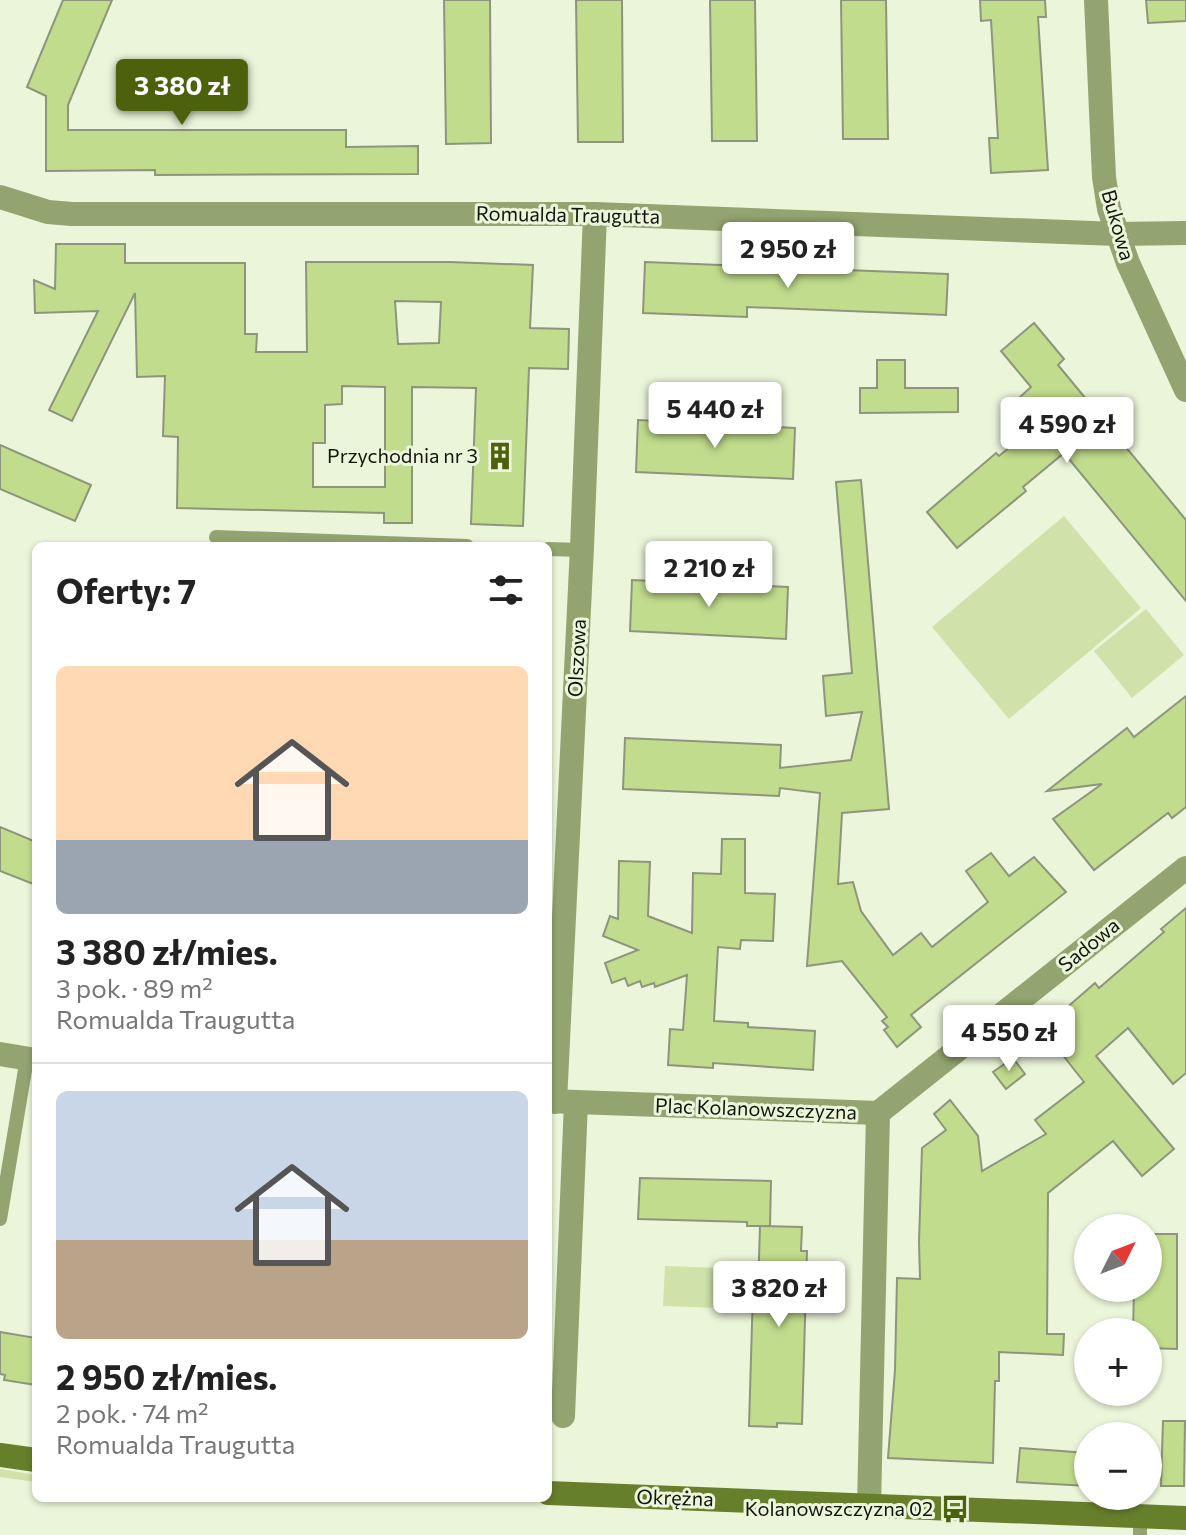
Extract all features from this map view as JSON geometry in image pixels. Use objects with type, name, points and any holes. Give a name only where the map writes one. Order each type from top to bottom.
[{"type":"street","name":"Bukowa","points":[[1096,0],[1104,177],[1117,234],[1186,390]]},
{"type":"street","name":"Romualda Traugutta","points":[[0,197],[48,212],[72,214],[595,214],[1117,234],[1186,233]]},
{"type":"street","name":"Olszowa","points":[[560,1102],[595,214]]},
{"type":"street","name":"Sadowa","points":[[878,1113],[1186,868]]},
{"type":"street","points":[[0,1054],[31,1059]]},
{"type":"street","name":"Plac Kolanowszczyzna","points":[[560,1102],[878,1113],[869,1506]]},
{"type":"street","points":[[560,1102],[563,1416]]},
{"type":"street","points":[[0,1455],[32,1459]]},
{"type":"street","name":"Okrężna","points":[[552,1493],[869,1506],[1140,1526],[1186,1518]]},
{"type":"lane","points":[[216,537],[355,542]]},
{"type":"lane","points":[[552,549],[582,550]]},
{"type":"lane","points":[[0,1219],[31,1059]]},
{"type":"green space","points":[[1064,516],[1141,608],[1009,719],[932,627]]},
{"type":"green space","points":[[1146,609],[1184,655],[1132,698],[1094,651]]},
{"type":"green space","points":[[665,1266],[720,1268],[718,1308],[663,1306]]},
{"type":"green space","points":[[0,1469],[32,1474],[32,1481],[0,1477]]},
{"type":"building","points":[[63,0],[112,0],[68,105],[68,130],[346,130],[346,147],[418,146],[418,174],[155,175],[155,170],[46,171],[46,96],[27,87]]},
{"type":"building","points":[[444,0],[490,0],[491,143],[446,144]]},
{"type":"building","points":[[576,0],[622,0],[623,142],[578,142]]},
{"type":"building","points":[[710,0],[755,0],[757,141],[712,141]]},
{"type":"building","points":[[841,0],[886,0],[888,139],[843,139]]},
{"type":"building","points":[[980,0],[1045,0],[1046,17],[1038,17],[1048,170],[991,173],[989,138],[998,138],[991,20],[981,21]]},
{"type":"building","points":[[1146,0],[1186,0],[1186,21],[1148,23]]},
{"type":"building","points":[[56,244],[125,244],[125,263],[245,263],[245,334],[257,334],[256,352],[307,352],[306,262],[533,265],[530,328],[569,329],[568,369],[529,368],[523,526],[471,524],[476,388],[412,387],[412,523],[384,523],[384,513],[177,508],[178,437],[163,436],[165,376],[137,377],[135,293],[72,421],[49,410],[98,311],[35,313],[34,280],[55,289]],"holes":[[[395,301],[441,302],[439,343],[398,344]],[[342,386],[385,387],[385,487],[313,487],[313,443],[325,443],[325,405],[342,404]]]},
{"type":"building","points":[[645,262],[948,274],[946,315],[747,307],[747,317],[643,313]]},
{"type":"building","points":[[1034,323],[1064,359],[1058,365],[1186,520],[1186,601],[1064,453],[1023,487],[1026,491],[957,548],[927,512],[996,453],[999,456],[1039,423],[1019,398],[1031,387],[1001,351]]},
{"type":"building","points":[[877,360],[905,360],[905,388],[958,388],[958,412],[860,413],[860,388],[877,388]]},
{"type":"building","points":[[638,420],[795,428],[793,479],[636,472]]},
{"type":"building","points":[[0,445],[91,485],[75,521],[0,489]]},
{"type":"building","points":[[861,480],[889,809],[842,813],[838,884],[853,882],[861,911],[893,955],[921,933],[932,947],[988,902],[966,871],[991,853],[1009,876],[1034,857],[1066,892],[911,1015],[921,1027],[897,1047],[884,1030],[888,1027],[882,1021],[887,1017],[842,961],[807,966],[820,793],[780,788],[779,796],[623,789],[625,738],[781,745],[780,768],[851,760],[862,712],[826,716],[823,676],[852,673],[836,482]]},
{"type":"building","points":[[632,580],[788,587],[786,639],[630,631]]},
{"type":"building","points":[[1186,696],[1186,807],[1172,818],[1168,813],[1094,870],[1053,819],[1102,784],[1047,791],[1127,728],[1134,737]]},
{"type":"building","points":[[0,827],[32,840],[32,883],[0,871]]},
{"type":"building","points":[[722,839],[745,839],[745,893],[775,894],[773,941],[741,940],[740,949],[718,947],[714,1021],[748,1023],[748,1027],[815,1031],[813,1070],[713,1063],[713,1068],[668,1065],[670,1029],[683,1030],[687,975],[655,987],[654,983],[642,987],[640,981],[628,986],[625,978],[612,983],[605,963],[638,950],[603,936],[610,916],[618,919],[619,861],[650,862],[648,916],[692,933],[693,873],[721,874]]},
{"type":"building","points":[[1186,908],[1186,1073],[1173,1084],[1128,1028],[1096,1056],[1174,1149],[1142,1176],[1113,1141],[1048,1193],[1047,1334],[1064,1334],[1063,1355],[999,1352],[999,1381],[995,1381],[993,1463],[888,1458],[895,1370],[897,1278],[920,1279],[922,1148],[946,1130],[934,1114],[950,1100],[978,1136],[982,1171],[1046,1134],[1035,1120],[1084,1082],[1043,1030],[1095,983],[1099,988],[1164,932],[1161,929]]},
{"type":"building","points":[[1013,1058],[1025,1074],[1006,1089],[993,1072]]},
{"type":"building","points":[[640,1178],[771,1181],[770,1226],[747,1226],[747,1222],[638,1219]]},
{"type":"building","points":[[760,1226],[802,1227],[801,1251],[807,1251],[802,1424],[749,1426],[753,1290],[758,1290]]},
{"type":"building","points":[[1162,1234],[1177,1234],[1177,1349],[1162,1348],[1162,1318],[1133,1318],[1134,1302],[1162,1302]]},
{"type":"building","points":[[0,1332],[32,1337],[32,1384],[4,1380],[5,1375],[0,1374]]},
{"type":"building","points":[[1163,1421],[1185,1421],[1184,1486],[1162,1486]]},
{"type":"building","points":[[1020,1448],[1074,1452],[1074,1485],[1017,1482]]},
{"type":"place","name":"Przychodnia nr 3","points":[[500,456]]},
{"type":"place","name":"Kolanowszczyzna 02","points":[[955,1509]]}]
